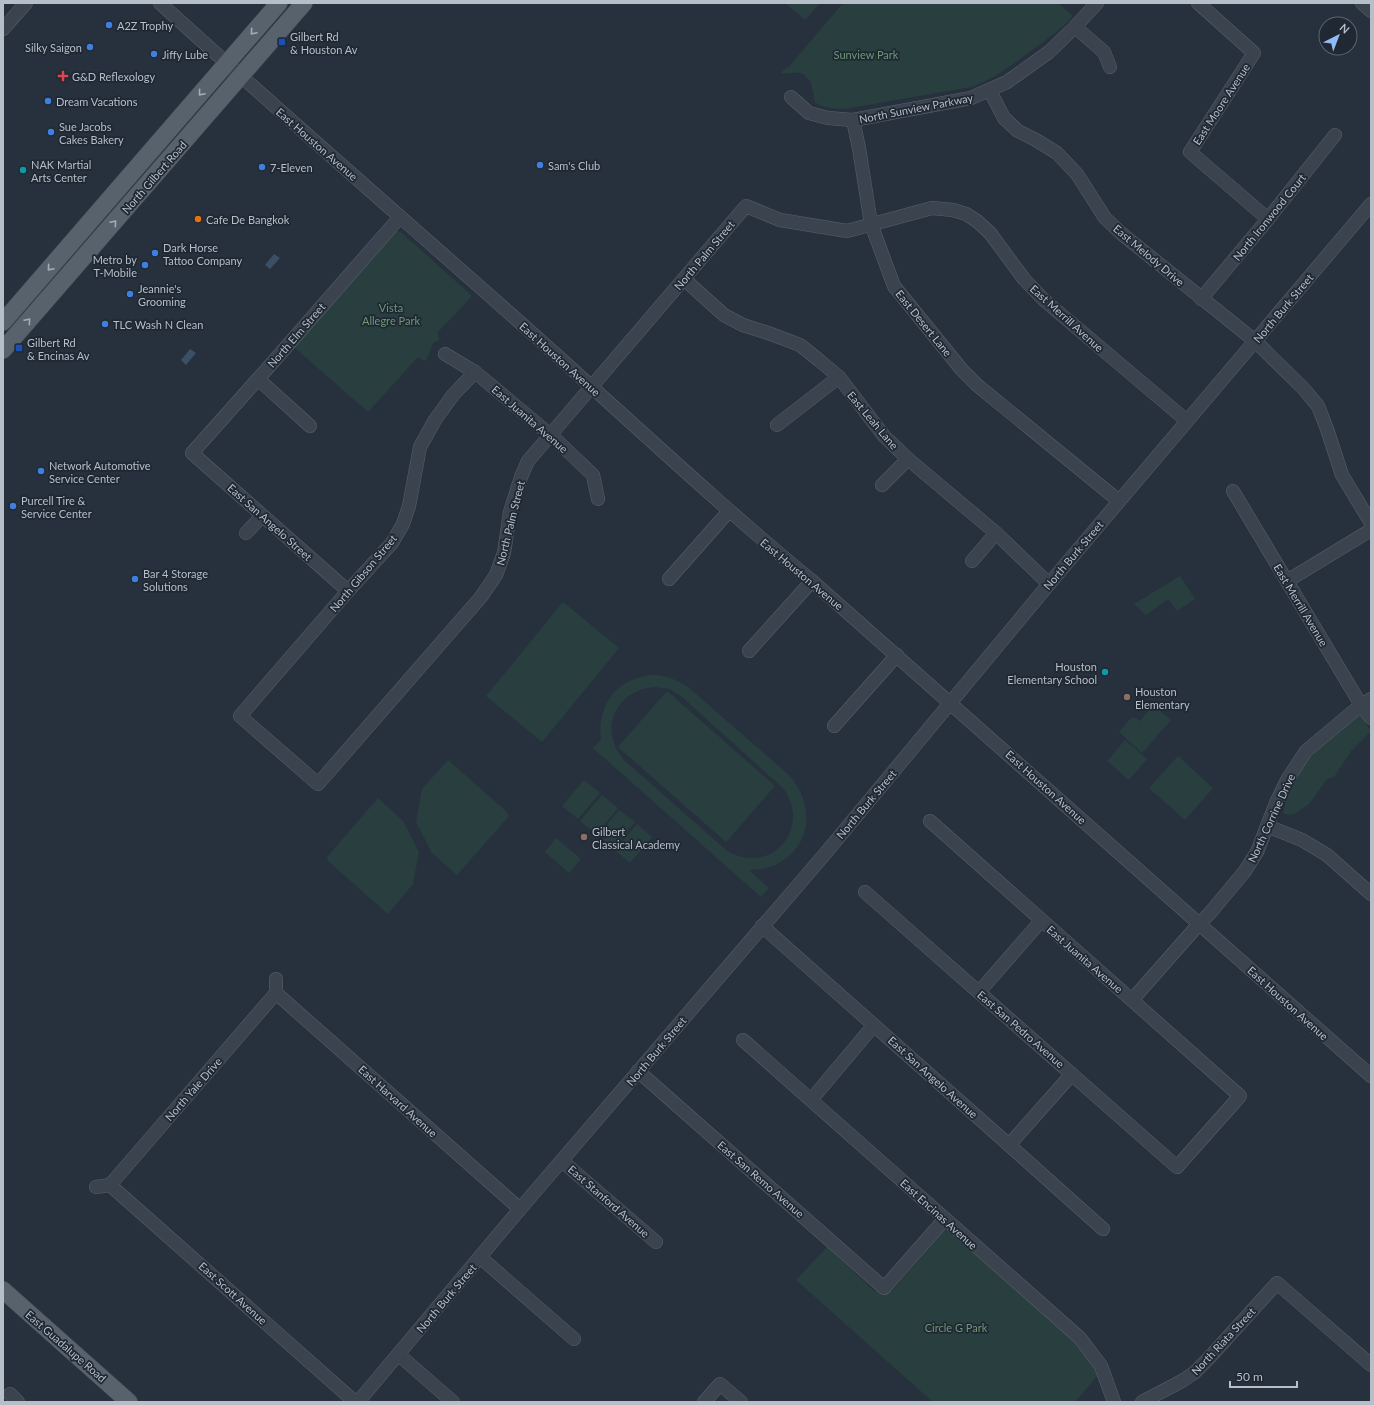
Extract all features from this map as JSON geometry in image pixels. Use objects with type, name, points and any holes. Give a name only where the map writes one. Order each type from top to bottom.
[{"type":"main road","name":"North Gilbert Road","points":[[3,350],[48,298],[234,70],[279,3]]},
{"type":"main road","name":"North Gilbert Road","points":[[3,322],[234,70],[304,3]]},
{"type":"main road","points":[[34,287],[48,298]]},
{"type":"main road","name":"East Guadalupe Road","points":[[3,1290],[122,1401]]},
{"type":"street","points":[[3,29],[26,3]]},
{"type":"street","name":"East Houston Avenue","points":[[160,3],[729,511],[812,581],[951,703],[1371,1076]]},
{"type":"street","name":"North Sunview Parkway","points":[[853,120],[971,98],[990,91],[1007,82],[1049,52],[1097,3]]},
{"type":"street","name":"East Moore Avenue","points":[[1198,3],[1254,53],[1190,152],[1268,219]]},
{"type":"street","points":[[1362,3],[1371,11]]},
{"type":"street","points":[[1075,27],[1104,52],[1110,67]]},
{"type":"street","name":"East Melody Drive","points":[[990,91],[1004,118],[1018,131],[1057,153],[1077,174],[1105,218],[1122,234],[1255,342],[1303,388],[1318,406],[1342,475],[1371,523]]},
{"type":"street","points":[[791,97],[809,113],[828,118],[853,120]]},
{"type":"street","name":"East Desert Lane","points":[[853,120],[871,224],[894,286],[962,370],[984,390],[1119,501]]},
{"type":"street","name":"North Ironwood Court","points":[[1201,299],[1268,219],[1335,135]]},
{"type":"street","name":"North Burk Street","points":[[356,1402],[951,703],[1049,584],[1371,204]]},
{"type":"street","name":"East Merrill Avenue","points":[[746,206],[780,220],[847,231],[932,208],[953,210],[966,214],[977,221],[990,233],[1024,279],[1044,300],[1186,422]]},
{"type":"street","name":"North Palm Street","points":[[240,716],[318,784],[481,597],[496,575],[504,553],[510,512],[521,477],[528,461],[746,206]]},
{"type":"street","name":"North Elm Street","points":[[192,453],[400,217]]},
{"type":"street","name":"East Leah Lane","points":[[684,279],[724,315],[743,325],[800,345],[820,361],[839,378],[884,436],[908,459],[996,533],[1049,584]]},
{"type":"street","name":"East Juanita Avenue","points":[[445,354],[475,372],[550,435],[593,476],[598,499]]},
{"type":"street","name":"North Gibson Street","points":[[240,716],[392,542],[403,524],[409,506],[420,447],[439,414],[453,395],[475,372]]},
{"type":"street","points":[[777,426],[839,378]]},
{"type":"street","points":[[258,379],[310,426]]},
{"type":"street","name":"East San Angelo Street","points":[[192,453],[348,591]]},
{"type":"street","points":[[882,485],[908,459]]},
{"type":"street","name":"East Merrill Avenue","points":[[1233,491],[1287,581],[1366,702],[1371,718]]},
{"type":"street","points":[[669,579],[729,511]]},
{"type":"street","points":[[246,533],[262,516]]},
{"type":"street","points":[[1287,581],[1371,530]]},
{"type":"street","points":[[972,561],[996,533]]},
{"type":"street","points":[[749,651],[812,581]]},
{"type":"street","points":[[834,726],[897,656]]},
{"type":"street","name":"North Corrine Drive","points":[[1132,1000],[1210,913],[1245,871],[1257,852],[1287,780],[1306,751],[1366,702]]},
{"type":"street","name":"East Juanita Avenue","points":[[930,821],[1240,1096],[1177,1167]]},
{"type":"street","points":[[1267,826],[1302,840],[1327,855],[1371,894]]},
{"type":"street","name":"East San Pedro Avenue","points":[[865,892],[1177,1167]]},
{"type":"street","points":[[979,992],[1041,921]]},
{"type":"street","name":"East San Angelo Avenue","points":[[762,926],[1103,1229]]},
{"type":"street","points":[[276,979],[276,993]]},
{"type":"street","name":"North Yale Drive","points":[[110,1185],[276,993]]},
{"type":"street","name":"East Harvard Avenue","points":[[276,993],[520,1209]]},
{"type":"street","points":[[811,1100],[874,1025]]},
{"type":"street","name":"East Encinas Avenue","points":[[743,1040],[1080,1338],[1101,1366],[1114,1402]]},
{"type":"street","name":"East San Remo Avenue","points":[[638,1071],[884,1288],[945,1219]]},
{"type":"street","points":[[1009,1145],[1072,1074]]},
{"type":"street","name":"East Stanford Avenue","points":[[562,1161],[656,1242]]},
{"type":"street","points":[[96,1187],[110,1185]]},
{"type":"street","name":"East Scott Avenue","points":[[110,1185],[356,1402]]},
{"type":"street","points":[[480,1258],[574,1339]]},
{"type":"street","name":"North Riata Street","points":[[1142,1402],[1178,1384],[1194,1374],[1276,1283],[1371,1366]]},
{"type":"street","points":[[398,1354],[453,1402]]},
{"type":"street","points":[[704,1402],[720,1384],[741,1402]]},
{"type":"green space","points":[[785,3],[820,3],[805,20]]},
{"type":"green space","name":"Sunview Park","points":[[843,3],[1058,3],[1073,16],[1054,34],[1010,66],[988,80],[971,87],[845,109],[825,107],[815,102],[811,82],[803,74],[781,73],[787,67],[788,68]]},
{"type":"green space","name":"Vista Allegre Park","points":[[398,231],[472,296],[438,332],[439,340],[433,343],[425,361],[418,357],[368,412],[294,347],[392,234]]},
{"type":"green space","points":[[1180,576],[1195,599],[1177,611],[1168,599],[1146,615],[1134,604]]},
{"type":"green space","points":[[563,602],[619,648],[542,742],[486,696]]},
{"type":"green space","points":[[651,675],[661,676],[675,680],[688,687],[789,775],[797,786],[803,797],[806,810],[804,834],[790,855],[776,865],[768,868],[749,870],[769,888],[761,897],[593,748],[601,740],[602,716],[611,696],[628,682]],"holes":[[[655,687],[669,689],[681,696],[784,789],[791,805],[793,820],[789,834],[782,845],[771,854],[757,858],[742,857],[726,850],[624,760],[616,748],[612,736],[612,725],[615,713],[621,704],[630,695],[641,690]]]},
{"type":"green space","points":[[667,691],[775,786],[726,842],[618,747]]},
{"type":"green space","points":[[1153,705],[1171,720],[1142,753],[1119,732],[1131,718],[1136,718],[1140,721]]},
{"type":"green space","points":[[1358,712],[1371,731],[1351,751],[1334,777],[1327,779],[1309,804],[1294,814],[1289,815],[1283,813],[1289,792],[1297,777],[1311,757],[1328,738]]},
{"type":"green space","points":[[1125,740],[1147,759],[1129,780],[1107,761]]},
{"type":"green space","points":[[1178,756],[1213,788],[1185,820],[1149,788]]},
{"type":"green space","points":[[448,760],[508,813],[508,817],[457,875],[432,853],[416,822],[422,789]]},
{"type":"green space","points":[[584,780],[600,793],[578,819],[562,806]]},
{"type":"green space","points":[[602,795],[618,808],[596,834],[580,821]]},
{"type":"green space","points":[[378,798],[403,821],[419,852],[413,884],[388,914],[328,861],[327,857]]},
{"type":"green space","points":[[619,810],[635,822],[613,848],[598,835]]},
{"type":"green space","points":[[637,824],[652,837],[630,863],[615,850]]},
{"type":"green space","points":[[556,838],[581,859],[569,873],[545,852]]},
{"type":"green space","name":"Circle G Park","points":[[949,1230],[1078,1341],[1100,1373],[1075,1402],[933,1402],[796,1280],[827,1247],[873,1290],[880,1293],[892,1291],[944,1231]]},
{"type":"water","points":[[274,254],[280,258],[270,269],[265,265]]},
{"type":"water","points":[[190,349],[196,353],[186,365],[181,360]]},
{"type":"place","name":"A2Z Trophy","points":[[109,25]]},
{"type":"place","name":"Gilbert Rd & Houston Av","points":[[282,42]]},
{"type":"place","name":"Silky Saigon","points":[[90,47]]},
{"type":"place","name":"Jiffy Lube","points":[[154,54]]},
{"type":"place","name":"G&D Reflexology","points":[[63,76]]},
{"type":"place","name":"Dream Vacations","points":[[48,101]]},
{"type":"place","name":"Sue Jacobs Cakes Bakery","points":[[51,132]]},
{"type":"place","name":"Sam's Club","points":[[540,165]]},
{"type":"place","name":"7-Eleven","points":[[262,167]]},
{"type":"place","name":"NAK Martial Arts Center","points":[[23,170]]},
{"type":"place","name":"Cafe De Bangkok","points":[[198,219]]},
{"type":"place","name":"Dark Horse Tattoo Company","points":[[155,253]]},
{"type":"place","name":"Metro by T-Mobile","points":[[145,265]]},
{"type":"place","name":"Jeannie's Grooming","points":[[130,294]]},
{"type":"place","name":"TLC Wash N Clean","points":[[105,324]]},
{"type":"place","name":"Gilbert Rd & Encinas Av","points":[[19,348]]},
{"type":"place","name":"Network Automotive Service Center","points":[[41,471]]},
{"type":"place","name":"Purcell Tire & Service Center","points":[[13,506]]},
{"type":"place","name":"Bar 4 Storage Solutions","points":[[135,579]]},
{"type":"place","name":"Houston Elementary School","points":[[1105,672]]},
{"type":"place","name":"Houston Elementary","points":[[1127,697]]},
{"type":"place","name":"Gilbert Classical Academy","points":[[584,837]]}]
